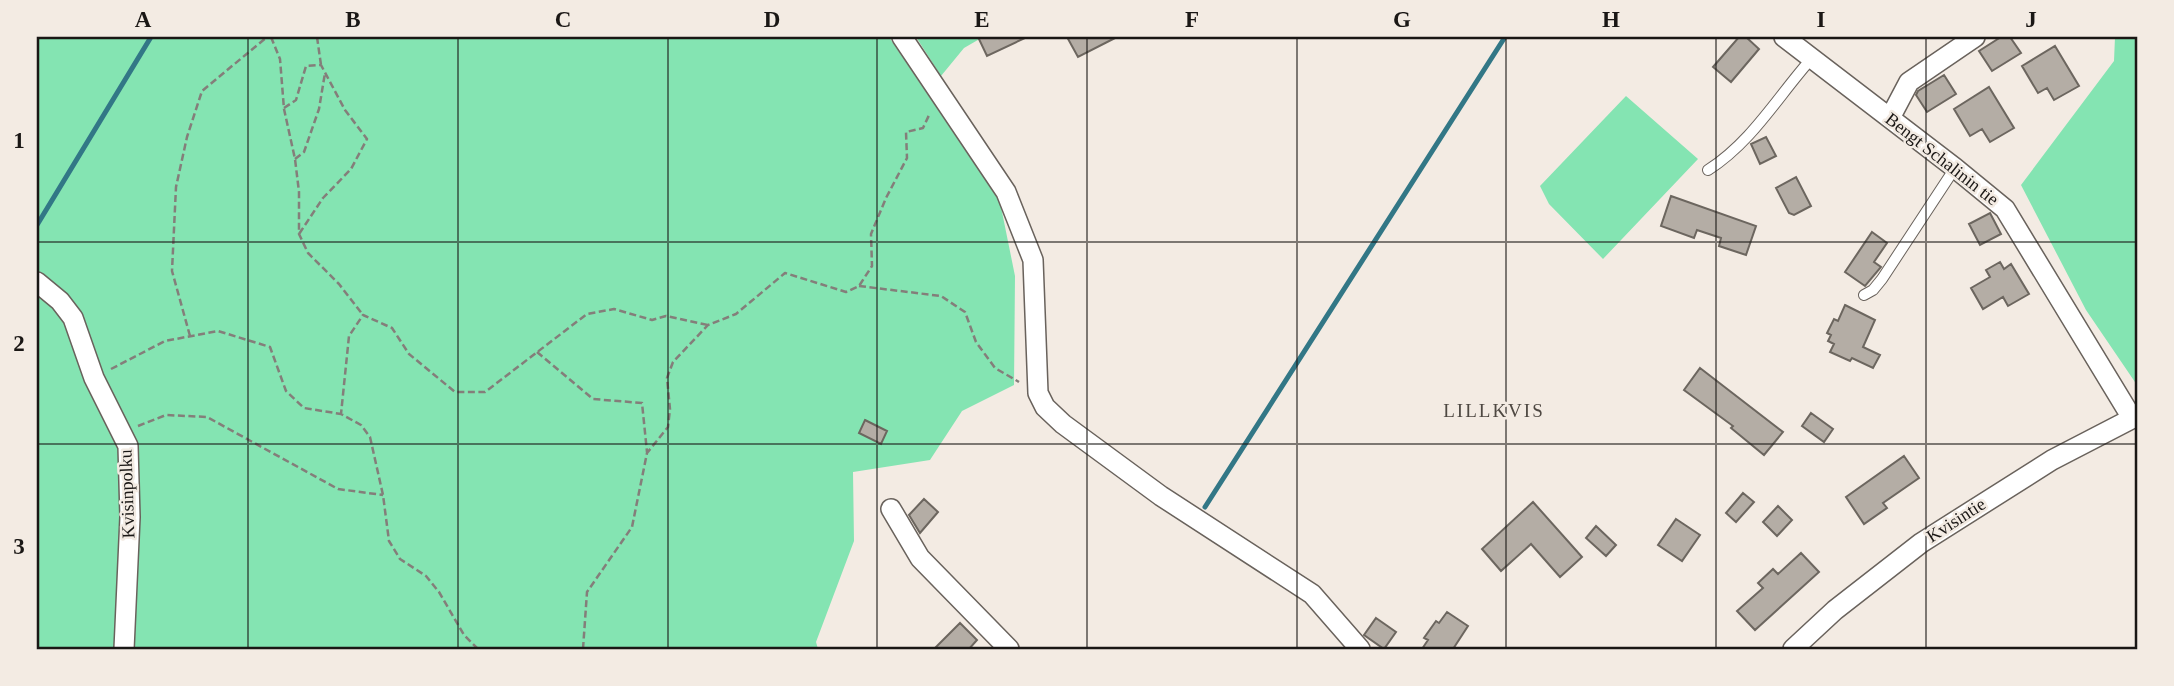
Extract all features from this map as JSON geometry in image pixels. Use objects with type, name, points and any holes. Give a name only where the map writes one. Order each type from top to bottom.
[{"type":"street","points":[[902,37],[1006,192],[1033,260],[1038,393],[1045,407],[1063,424],[1139,480],[1312,594],[1360,649]]},
{"type":"street","name":"Bengt Schalinin tie","points":[[1784,37],[2005,209],[2135,417]]},
{"type":"street","points":[[1890,118],[1909,82],[1975,37]]},
{"type":"street","name":"Kvisinpolku","points":[[37,282],[60,301],[73,318],[94,378],[128,446],[130,517],[124,649]]},
{"type":"street","name":"Kvisintie","points":[[1793,649],[1835,610],[1921,542],[2052,460],[2135,417]]},
{"type":"street","points":[[891,509],[920,558],[1009,649]]},
{"type":"lane","points":[[1708,170],[1742,143],[1812,58]]},
{"type":"lane","points":[[1864,295],[1873,290],[1882,279],[1955,168]]},
{"type":"path","points":[[190,337],[172,271],[176,187],[187,137],[202,91],[269,37],[280,59],[284,109],[299,192],[299,234],[308,253],[339,284],[363,315],[392,328],[409,354],[455,392],[485,392],[587,314],[614,309],[652,320],[666,316],[708,325]]},
{"type":"path","points":[[299,234],[323,198],[351,169],[367,139],[345,110],[321,65],[317,37]]},
{"type":"path","points":[[284,109],[296,100],[306,66],[321,65]]},
{"type":"path","points":[[295,159],[304,152],[308,141],[319,109],[325,73]]},
{"type":"path","points":[[647,453],[668,427],[670,409],[667,378],[673,362],[708,325],[736,314],[785,273],[846,292],[859,286],[872,267],[871,234],[907,158],[906,132],[923,128],[938,93]]},
{"type":"path","points":[[859,286],[941,296],[965,312],[976,342],[995,368],[1038,393]]},
{"type":"path","points":[[341,414],[349,336],[363,315]]},
{"type":"path","points":[[94,378],[165,341],[218,331],[270,348],[286,391],[304,408],[341,414],[361,425],[370,437],[383,495],[389,541],[400,559],[426,576],[439,592],[464,635],[478,649]]},
{"type":"path","points":[[537,352],[593,399],[642,403],[647,453],[632,527],[587,592],[583,649]]},
{"type":"path","points":[[122,433],[166,415],[207,417],[338,489],[383,495]]},
{"type":"green space","points":[[37,37],[889,37],[1000,202],[1015,276],[1014,385],[962,411],[930,460],[853,472],[854,541],[816,642],[818,649],[37,649]]},
{"type":"green space","points":[[916,37],[983,37],[964,48],[941,76]]},
{"type":"green space","points":[[2115,37],[2137,37],[2137,385],[2086,310],[2021,185],[2114,61]]},
{"type":"green space","points":[[1626,96],[1698,159],[1603,259],[1549,204],[1540,186]]},
{"type":"building","points":[[978,37],[1027,37],[987,56]]},
{"type":"building","points":[[1067,37],[1117,37],[1078,57]]},
{"type":"building","points":[[1739,37],[1746,37],[1759,49],[1731,82],[1713,67]]},
{"type":"building","points":[[2001,37],[2010,37],[2021,53],[1992,71],[1979,51]]},
{"type":"building","points":[[2055,46],[2079,86],[2054,100],[2047,88],[2038,93],[2022,66]]},
{"type":"building","points":[[1944,75],[1956,94],[1927,112],[1916,95]]},
{"type":"building","points":[[1989,87],[2014,128],[1990,142],[1982,129],[1970,136],[1954,109]]},
{"type":"building","points":[[1766,137],[1776,156],[1760,164],[1751,144]]},
{"type":"building","points":[[1796,177],[1811,206],[1794,215],[1789,213],[1776,188]]},
{"type":"building","points":[[1671,196],[1756,226],[1746,255],[1719,246],[1721,238],[1697,230],[1694,238],[1661,226]]},
{"type":"building","points":[[1990,213],[2001,234],[1980,245],[1969,224]]},
{"type":"building","points":[[1872,232],[1887,243],[1874,262],[1881,267],[1865,286],[1845,272]]},
{"type":"building","points":[[2000,262],[2004,269],[2011,264],[2029,294],[2008,306],[2003,297],[1983,309],[1971,288],[1990,277],[1986,270]]},
{"type":"building","points":[[1845,305],[1875,320],[1863,347],[1880,355],[1873,368],[1830,352],[1834,344],[1828,341],[1831,335],[1827,333],[1834,319],[1838,321]]},
{"type":"building","points":[[1700,368],[1783,432],[1764,455],[1731,428],[1733,426],[1684,390]]},
{"type":"building","points":[[1811,413],[1833,429],[1824,442],[1802,426]]},
{"type":"building","points":[[865,420],[887,431],[881,444],[859,433]]},
{"type":"building","points":[[1904,456],[1919,478],[1883,503],[1887,508],[1864,524],[1846,497]]},
{"type":"building","points":[[1743,493],[1754,502],[1736,522],[1726,513]]},
{"type":"building","points":[[924,499],[938,512],[920,533],[909,515]]},
{"type":"building","points":[[1533,502],[1582,557],[1560,577],[1531,544],[1501,571],[1482,549]]},
{"type":"building","points":[[1778,506],[1792,520],[1777,536],[1763,522]]},
{"type":"building","points":[[1676,519],[1700,535],[1682,561],[1658,545]]},
{"type":"building","points":[[1596,526],[1616,545],[1606,556],[1586,538]]},
{"type":"building","points":[[1801,553],[1819,572],[1755,630],[1737,611],[1763,588],[1758,583],[1773,569],[1778,574]]},
{"type":"building","points":[[1447,612],[1468,626],[1453,649],[1422,649],[1428,640],[1424,638],[1436,621],[1439,623]]},
{"type":"building","points":[[1376,618],[1396,632],[1384,649],[1364,635]]},
{"type":"building","points":[[960,623],[977,640],[969,649],[934,649]]},
{"type":"waterway","points":[[37,225],[151,37]]},
{"type":"waterway","points":[[1205,507],[1505,37]]},
{"type":"district","name":"LILLKVIS","points":[[1494,410]]}]
